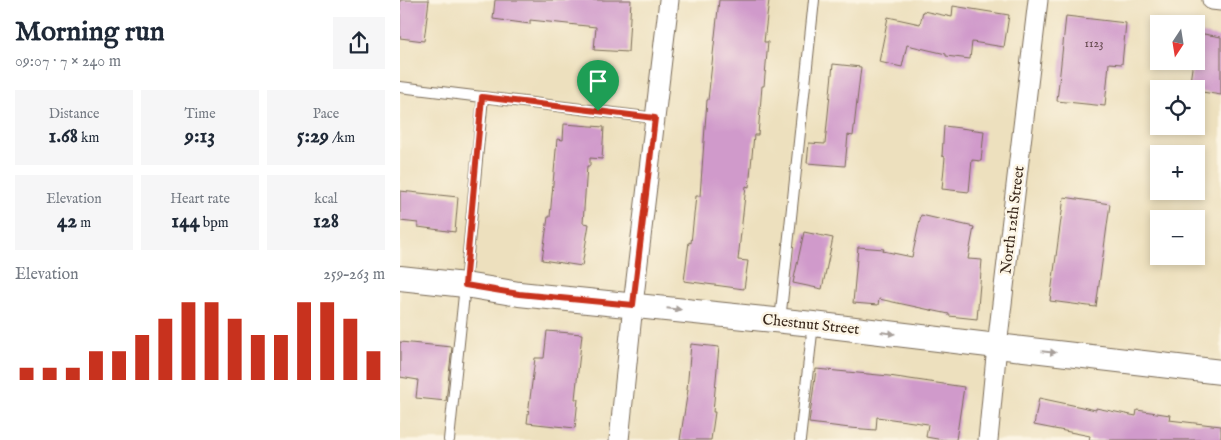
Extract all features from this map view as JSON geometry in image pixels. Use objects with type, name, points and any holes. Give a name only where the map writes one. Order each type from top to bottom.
[{"type":"street","points":[[619,440],[669,0]]},
{"type":"street","name":"North 12th Street","points":[[988,440],[997,346],[1038,0]]},
{"type":"street","points":[[1212,0],[1221,1]]},
{"type":"street","name":"Chestnut Street","points":[[400,278],[465,285],[519,294],[813,324],[1221,372]]},
{"type":"lane","points":[[780,321],[814,0]]},
{"type":"lane","points":[[400,87],[655,118]]},
{"type":"lane","points":[[449,440],[482,97]]},
{"type":"lane","points":[[800,440],[813,324]]},
{"type":"building","points":[[400,0],[429,0],[424,41],[400,38]]},
{"type":"building","points":[[495,0],[631,0],[628,52],[594,50],[596,27],[530,20],[530,24],[493,19]]},
{"type":"building","points":[[719,0],[769,0],[764,42],[768,42],[764,86],[762,86],[758,135],[754,135],[749,187],[746,186],[738,260],[748,261],[744,289],[684,281],[689,242],[691,243],[696,196],[700,196],[707,100]]},
{"type":"building","points":[[953,6],[1009,15],[1004,47],[972,42],[970,59],[946,56],[946,54],[907,45],[902,67],[879,62],[888,17],[920,24],[923,11],[952,17]]},
{"type":"building","points":[[1066,16],[1126,23],[1122,64],[1109,63],[1105,106],[1057,101]]},
{"type":"building","points":[[1205,34],[1221,37],[1221,95],[1205,92],[1205,80],[1190,80],[1192,70],[1205,70]]},
{"type":"building","points":[[833,64],[861,67],[853,136],[848,135],[845,166],[807,163],[809,143],[825,144]]},
{"type":"building","points":[[564,124],[604,127],[602,159],[590,158],[590,166],[587,166],[583,223],[589,224],[582,266],[542,260],[548,217],[550,217],[557,139],[563,140]]},
{"type":"building","points":[[944,126],[984,131],[981,161],[972,160],[969,192],[942,189],[945,157],[942,156]]},
{"type":"building","points":[[400,191],[458,197],[455,232],[418,227],[418,223],[400,221]]},
{"type":"building","points":[[1064,197],[1110,204],[1096,307],[1050,301]]},
{"type":"building","points":[[921,215],[974,227],[968,259],[982,260],[977,319],[949,316],[949,314],[879,299],[878,305],[853,303],[858,247],[884,249],[883,251],[912,257]]},
{"type":"building","points":[[804,232],[833,238],[822,289],[793,283]]},
{"type":"building","points":[[547,331],[582,334],[575,399],[578,399],[575,428],[527,423],[535,358],[544,358]]},
{"type":"building","points":[[400,342],[452,347],[446,401],[416,398],[418,380],[400,377]]},
{"type":"building","points":[[691,344],[719,347],[713,412],[715,412],[711,440],[680,440],[688,390]]},
{"type":"building","points":[[816,369],[889,376],[964,387],[956,440],[926,437],[928,424],[877,417],[876,430],[809,423]]},
{"type":"building","points":[[1039,398],[1096,410],[1096,408],[1136,416],[1137,410],[1170,415],[1169,420],[1221,426],[1221,440],[1089,440],[1090,436],[1034,425]]},
{"type":"route","points":[[482,97],[598,111],[655,118],[633,305],[519,294],[465,285],[482,97]]}]
